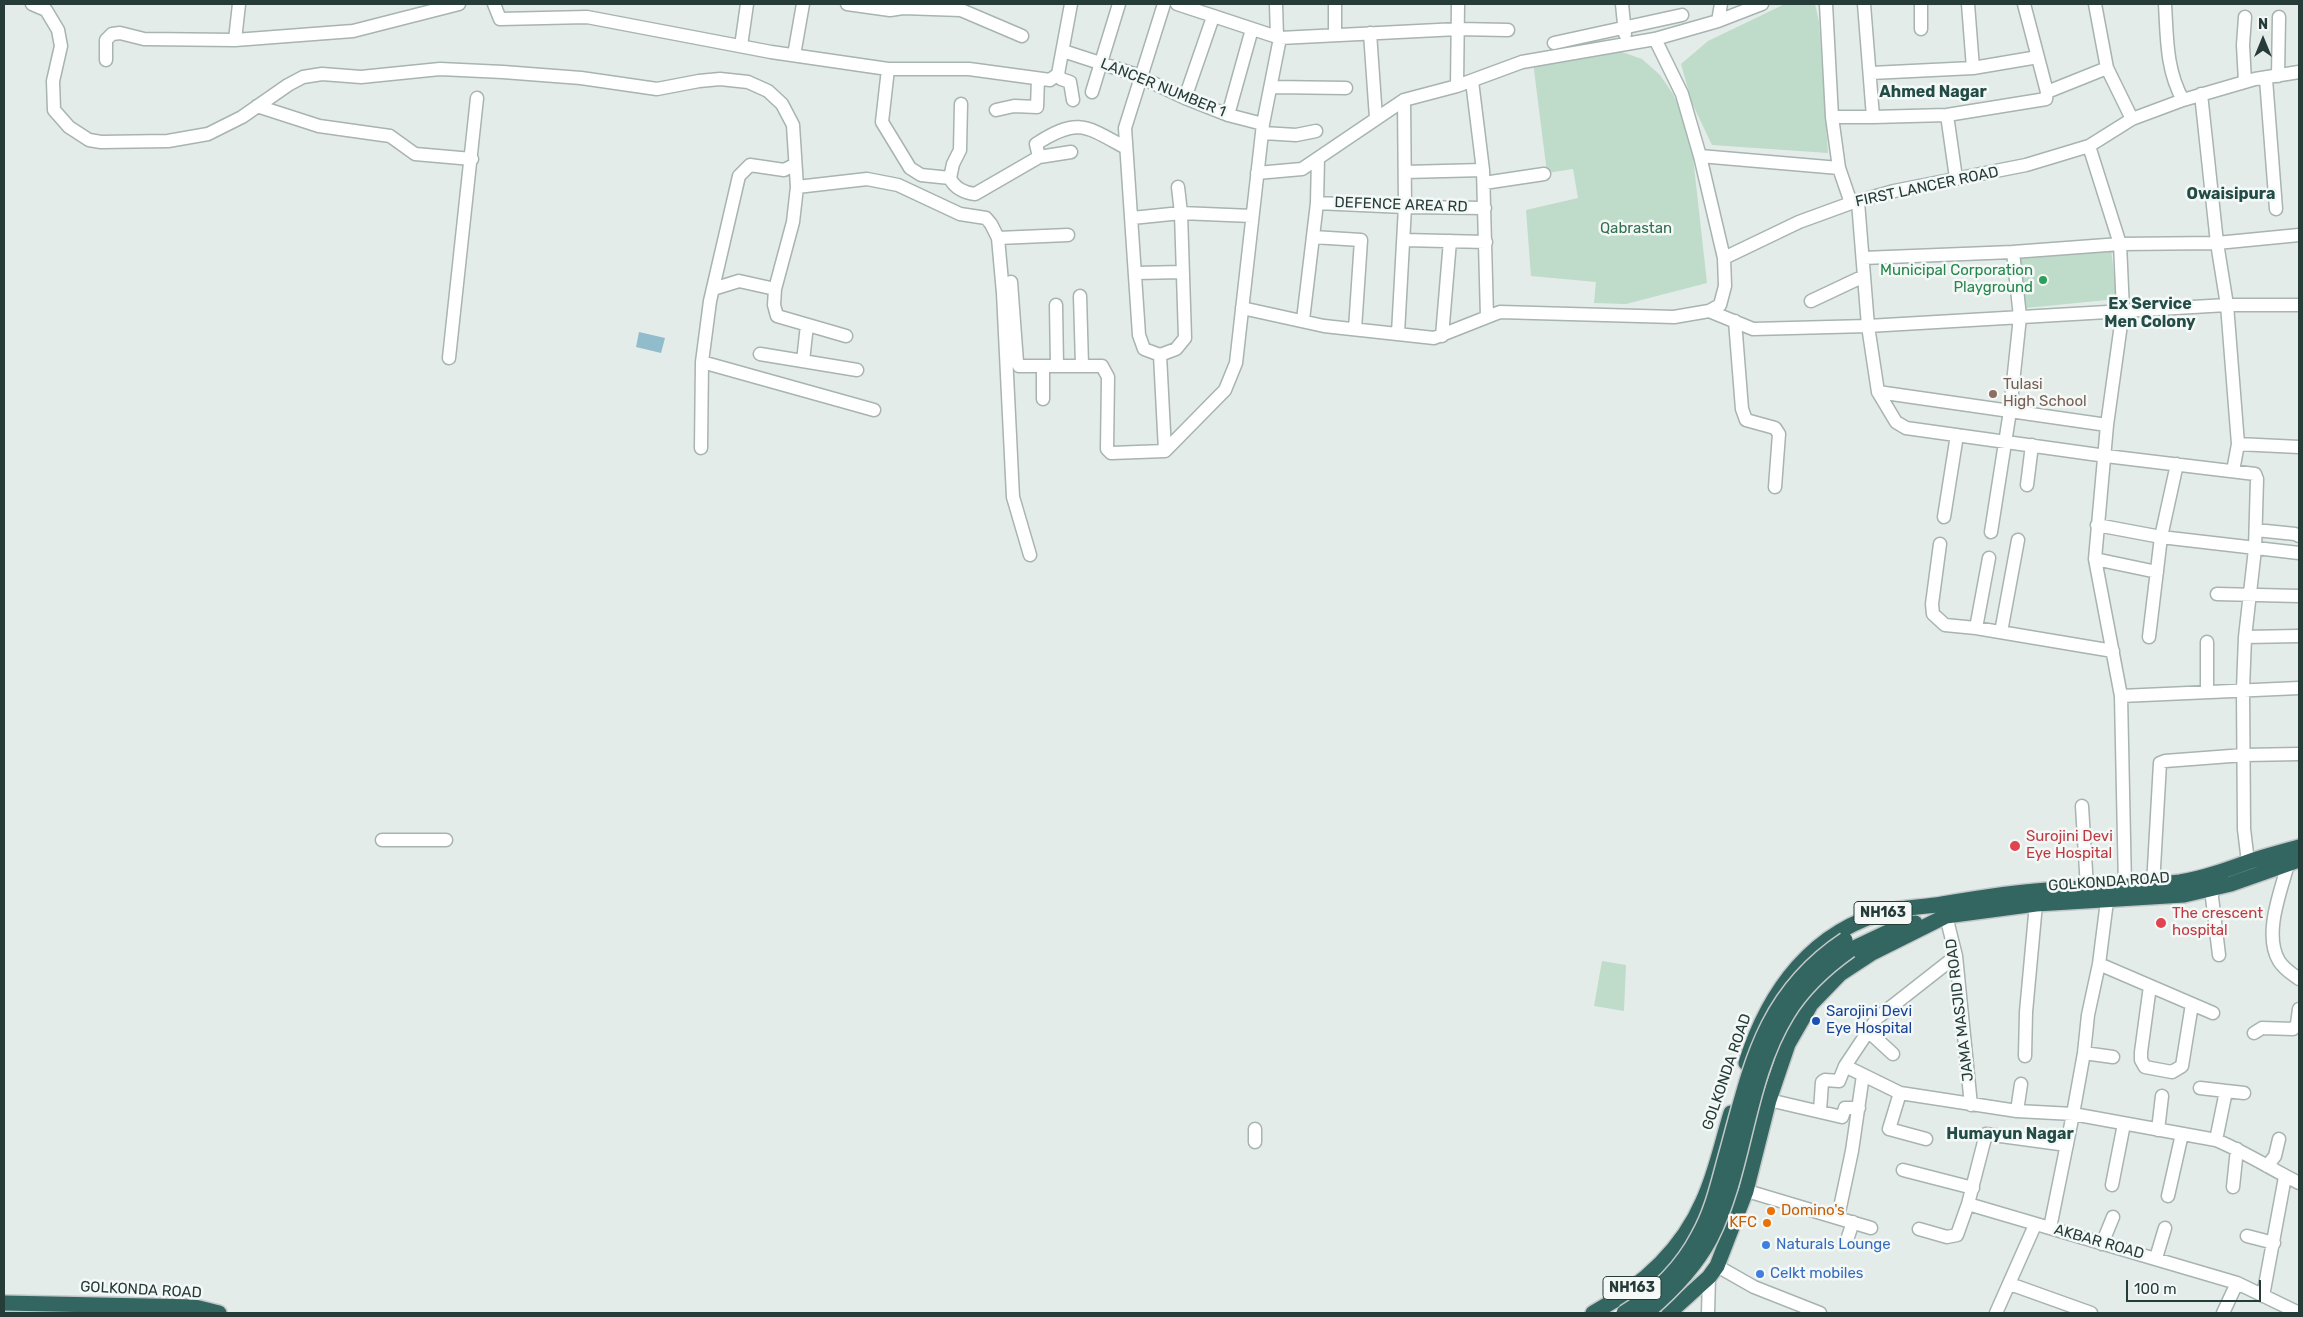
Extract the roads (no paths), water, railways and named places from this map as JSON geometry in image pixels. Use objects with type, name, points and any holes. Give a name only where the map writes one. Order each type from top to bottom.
[{"type":"highway","name":"GOLKONDA ROAD","points":[[1669,1313],[1713,1271],[1746,1191],[1770,1100],[1788,1044],[1811,1004],[1840,974],[1942,910],[2035,891],[2125,887],[2182,881],[2228,871],[2248,862],[2299,847]]},
{"type":"highway","name":"GOLKONDA ROAD","points":[[1593,1313],[1616,1300],[1651,1275],[1667,1258],[1686,1232],[1703,1202],[1711,1180],[1756,1032],[1773,1000],[1799,963],[1836,934],[1863,920],[1890,911],[1942,910],[2091,900],[2107,901],[2184,894],[2231,884],[2294,862]]},
{"type":"highway","points":[[1646,1313],[1682,1280],[1697,1260],[1713,1233],[1728,1193],[1767,1056],[1787,1013],[1815,978],[1847,945],[1884,921],[1942,910]]},
{"type":"highway","points":[[1624,1313],[1639,1304],[1674,1272],[1700,1235],[1717,1190],[1749,1075],[1766,1028],[1791,988],[1827,952],[1847,945]]},
{"type":"highway","points":[[1715,1163],[1750,1174]]},
{"type":"highway","name":"GOLKONDA ROAD","points":[[4,1303],[195,1307],[219,1313]]},
{"type":"street","points":[[32,4],[46,10],[58,30],[61,46],[53,81],[54,110],[69,127],[89,140],[149,142],[208,134],[226,126],[303,78],[322,74],[361,77],[440,69],[581,78],[657,89],[720,79],[748,82],[768,91],[782,104],[793,125],[794,165],[798,187],[793,222],[775,289],[774,306],[777,316],[846,336]]},
{"type":"street","points":[[235,40],[239,4]]},
{"type":"street","points":[[106,60],[106,40],[112,34],[120,33],[144,39],[235,40],[353,31],[459,4]]},
{"type":"street","points":[[494,4],[500,19],[587,17],[741,46],[888,69],[969,69],[1050,80],[1058,74]]},
{"type":"street","points":[[741,46],[747,4]]},
{"type":"street","points":[[794,55],[803,4]]},
{"type":"street","points":[[847,4],[890,10],[903,6],[961,7],[1022,36]]},
{"type":"street","points":[[1071,4],[1058,74],[1061,79],[1070,82],[1074,100]]},
{"type":"street","points":[[1092,92],[1119,4]]},
{"type":"street","points":[[1164,4],[1125,128],[1139,336],[1144,349],[1160,355],[1176,349],[1184,338],[1181,213],[1178,187]]},
{"type":"street","points":[[1177,4],[1210,12],[1278,38],[1458,29],[1508,30]]},
{"type":"street","points":[[1011,282],[1017,362],[1019,366],[1102,366],[1108,377],[1107,449],[1112,453],[1165,451],[1225,390],[1236,363],[1257,173],[1263,128],[1272,87],[1278,38],[1276,4]]},
{"type":"street","points":[[1335,4],[1335,34]]},
{"type":"street","points":[[1458,4],[1458,86]]},
{"type":"street","points":[[1622,4],[1626,45]]},
{"type":"street","points":[[1718,21],[1721,4]]},
{"type":"street","points":[[1257,173],[1302,168],[1404,100],[1458,86],[1522,62],[1655,39],[1718,21],[1762,4]]},
{"type":"street","points":[[1826,4],[1832,118],[1839,168],[1854,202],[1863,258],[1868,326],[1878,392],[1896,422],[1906,428],[2106,456],[2255,474],[2256,476],[2255,549],[2245,637],[2244,829],[2248,862]]},
{"type":"street","points":[[1864,4],[1873,117]]},
{"type":"street","points":[[1921,4],[1922,29]]},
{"type":"street","points":[[1968,4],[1972,68]]},
{"type":"street","points":[[1832,118],[1947,115],[2046,99],[2047,92],[2024,4]]},
{"type":"street","points":[[2096,4],[2107,68],[2132,118]]},
{"type":"street","points":[[2165,4],[2170,68],[2176,87],[2183,100]]},
{"type":"street","points":[[1185,98],[1210,12]]},
{"type":"street","points":[[1554,43],[1682,15]]},
{"type":"street","points":[[2245,17],[2243,45],[2245,82]]},
{"type":"street","points":[[2276,209],[2272,77],[2279,17]]},
{"type":"street","points":[[1228,115],[1252,29]]},
{"type":"street","points":[[1370,33],[1376,118]]},
{"type":"street","points":[[1242,308],[1324,326],[1434,338],[1500,312],[1674,317],[1710,312],[1720,305],[1725,286],[1724,258],[1700,156],[1682,94],[1655,39]]},
{"type":"street","name":"LANCER NUMBER 1","points":[[1062,51],[1141,77],[1185,98],[1263,128],[1296,135],[1316,131]]},
{"type":"street","points":[[1871,73],[1972,68],[2038,57]]},
{"type":"street","points":[[2047,92],[2107,68]]},
{"type":"street","points":[[888,69],[882,122],[910,168],[921,174],[951,181],[967,193],[975,194],[1038,157],[1072,152]]},
{"type":"street","name":"FIRST LANCER ROAD","points":[[1724,258],[1799,222],[1854,202],[1956,178],[2026,165],[2089,146],[2132,118],[2183,100],[2245,82],[2299,72]]},
{"type":"street","points":[[996,110],[1014,106],[1037,106],[1038,79]]},
{"type":"street","points":[[1472,81],[1484,183],[1487,317]]},
{"type":"street","points":[[1272,87],[1346,88]]},
{"type":"street","points":[[2202,94],[2217,243],[2227,306],[2238,444],[2233,471]]},
{"type":"street","points":[[449,358],[472,159],[477,98]]},
{"type":"street","points":[[1398,333],[1405,207],[1404,100]]},
{"type":"street","points":[[951,181],[953,164],[960,150],[961,104]]},
{"type":"street","points":[[256,106],[319,126],[390,136],[415,154],[472,159]]},
{"type":"street","points":[[1947,115],[1956,178]]},
{"type":"street","points":[[1038,157],[1036,144],[1052,134],[1076,126],[1092,130],[1127,144]]},
{"type":"street","points":[[2089,146],[2120,244],[2122,310],[2107,426],[2106,456],[2097,525],[2095,558],[2121,696],[2125,887]]},
{"type":"street","points":[[1700,156],[1839,168]]},
{"type":"street","points":[[1303,320],[1317,203],[1318,158]]},
{"type":"street","points":[[701,448],[702,362],[713,289],[739,176],[750,165],[784,170],[794,165]]},
{"type":"street","points":[[1405,172],[1483,170]]},
{"type":"street","points":[[1484,183],[1544,174]]},
{"type":"street","points":[[798,187],[866,179],[898,185],[960,214],[986,218],[998,238],[1004,308],[1012,486],[1015,507],[1030,555]]},
{"type":"street","name":"DEFENCE AREA RD","points":[[1317,203],[1485,208]]},
{"type":"street","points":[[1132,218],[1181,213],[1252,216]]},
{"type":"street","points":[[998,238],[1068,235]]},
{"type":"street","points":[[1863,258],[2013,252],[2120,244],[2217,243],[2299,235]]},
{"type":"street","points":[[1313,237],[1361,240],[1355,328]]},
{"type":"street","points":[[1404,240],[1486,242]]},
{"type":"street","points":[[1442,336],[1450,241]]},
{"type":"street","points":[[1991,532],[2010,411],[2020,317],[2013,252]]},
{"type":"street","points":[[1136,273],[1182,272]]},
{"type":"street","points":[[1811,301],[1864,276]]},
{"type":"street","points":[[713,289],[739,281],[775,289]]},
{"type":"street","points":[[1080,296],[1082,365]]},
{"type":"street","points":[[1710,312],[1753,329],[1868,326],[2122,310],[2299,305]]},
{"type":"street","points":[[1056,306],[1057,366]]},
{"type":"street","points":[[1735,321],[1742,410],[1746,420],[1775,428],[1779,434],[1775,487]]},
{"type":"street","points":[[803,361],[807,325]]},
{"type":"street","points":[[760,354],[857,370]]},
{"type":"street","points":[[1160,355],[1165,451]]},
{"type":"street","points":[[702,362],[874,410]]},
{"type":"street","points":[[1043,367],[1043,399]]},
{"type":"street","points":[[1878,392],[2107,426]]},
{"type":"street","points":[[1944,516],[1957,435]]},
{"type":"street","points":[[2238,444],[2299,447]]},
{"type":"street","points":[[2027,485],[2032,445]]},
{"type":"street","points":[[2149,636],[2161,537],[2177,464]]},
{"type":"street","points":[[2097,525],[2161,537],[2299,553]]},
{"type":"street","points":[[2256,530],[2299,536]]},
{"type":"street","points":[[2001,632],[2018,540]]},
{"type":"street","points":[[1940,544],[1932,604],[1933,614],[1945,626],[1976,628],[2037,640],[2113,651]]},
{"type":"street","points":[[1976,628],[1989,558]]},
{"type":"street","points":[[2095,558],[2157,572]]},
{"type":"street","points":[[2217,594],[2299,596]]},
{"type":"street","points":[[2245,637],[2299,636]]},
{"type":"street","points":[[2207,642],[2207,691]]},
{"type":"street","points":[[2121,696],[2299,688]]},
{"type":"street","points":[[2153,885],[2160,763],[2180,759],[2299,754]]},
{"type":"street","points":[[2082,806],[2087,888]]},
{"type":"street","points":[[382,840],[446,840]]},
{"type":"street","points":[[2294,862],[2278,903],[2273,935],[2278,960],[2285,969],[2299,979]]},
{"type":"street","points":[[2211,888],[2219,955]]},
{"type":"street","points":[[2050,1228],[2084,1054],[2088,1015],[2099,964],[2107,901]]},
{"type":"street","points":[[2025,1056],[2026,1012],[2036,904]]},
{"type":"street","name":"JAMA MASJID ROAD","points":[[1942,910],[1956,956],[1971,1105]]},
{"type":"street","points":[[1820,1111],[1822,1082],[1825,1080],[1839,1082],[1845,1066],[1877,1018],[1956,956]]},
{"type":"street","points":[[2099,964],[2213,1013]]},
{"type":"street","points":[[2285,969],[2299,970]]},
{"type":"street","points":[[2150,986],[2141,1052],[2141,1060],[2144,1067],[2172,1072],[2182,1066],[2192,1004]]},
{"type":"street","points":[[2254,1033],[2262,1028],[2293,1029],[2297,1024],[2299,1009]]},
{"type":"street","points":[[1868,1031],[1893,1054]]},
{"type":"street","points":[[2084,1054],[2113,1057]]},
{"type":"street","points":[[1845,1066],[1900,1094],[2017,1111],[2073,1114],[2216,1140],[2237,1149],[2285,1177],[2299,1182]]},
{"type":"street","points":[[1838,1217],[1852,1151],[1863,1075]]},
{"type":"street","points":[[2017,1111],[2021,1084]]},
{"type":"street","points":[[2200,1088],[2244,1093]]},
{"type":"street","points":[[2216,1140],[2226,1091]]},
{"type":"street","points":[[1900,1094],[1889,1129],[1926,1139]]},
{"type":"street","points":[[2158,1130],[2162,1096]]},
{"type":"street","points":[[1770,1100],[1842,1117],[1844,1108],[1859,1108]]},
{"type":"street","points":[[2112,1185],[2124,1124]]},
{"type":"street","points":[[1919,1229],[1947,1236],[1957,1235],[1973,1188],[1986,1134],[2067,1144]]},
{"type":"street","points":[[2168,1196],[2182,1134]]},
{"type":"street","points":[[2267,1166],[2274,1156],[2279,1139]]},
{"type":"street","points":[[2233,1187],[2237,1149]]},
{"type":"street","points":[[1903,1170],[1973,1188]]},
{"type":"street","points":[[2263,1296],[2285,1177]]},
{"type":"street","points":[[1711,1180],[1871,1228]]},
{"type":"street","name":"AKBAR ROAD","points":[[1968,1204],[2237,1283],[2299,1313]]},
{"type":"street","points":[[2102,1244],[2113,1217]]},
{"type":"street","points":[[1846,1243],[1853,1222]]},
{"type":"street","points":[[1996,1313],[2035,1225]]},
{"type":"street","points":[[2156,1258],[2165,1228]]},
{"type":"street","points":[[2246,1236],[2274,1243]]},
{"type":"street","points":[[1708,1313],[1713,1271],[1820,1313]]},
{"type":"street","points":[[2223,1313],[2237,1283]]},
{"type":"street","points":[[2010,1284],[2091,1313]]},
{"type":"water","points":[[639,332],[665,338],[661,353],[636,347]]},
{"type":"place","name":"Municipal Corporation Playground","points":[[2043,280]]},
{"type":"place","name":"Tulasi High School","points":[[1993,394]]},
{"type":"place","name":"Surojini Devi Eye Hospital","points":[[2015,846]]},
{"type":"place","name":"The crescent hospital","points":[[2161,923]]},
{"type":"place","name":"Sarojini Devi Eye Hospital","points":[[1816,1021]]},
{"type":"place","name":"Domino's","points":[[1771,1211]]},
{"type":"place","name":"KFC","points":[[1767,1223]]},
{"type":"place","name":"Naturals Lounge","points":[[1766,1245]]},
{"type":"place","name":"Celkt mobiles","points":[[1760,1274]]},
{"type":"district","name":"Ahmed Nagar","points":[[1933,92]]},
{"type":"district","name":"Owaisipura","points":[[2231,194]]},
{"type":"district","name":"Ex Service Men Colony","points":[[2150,313]]},
{"type":"district","name":"Humayun Nagar","points":[[2010,1134]]},
{"type":"park label","name":"Qabrastan","points":[[1636,229]]}]
